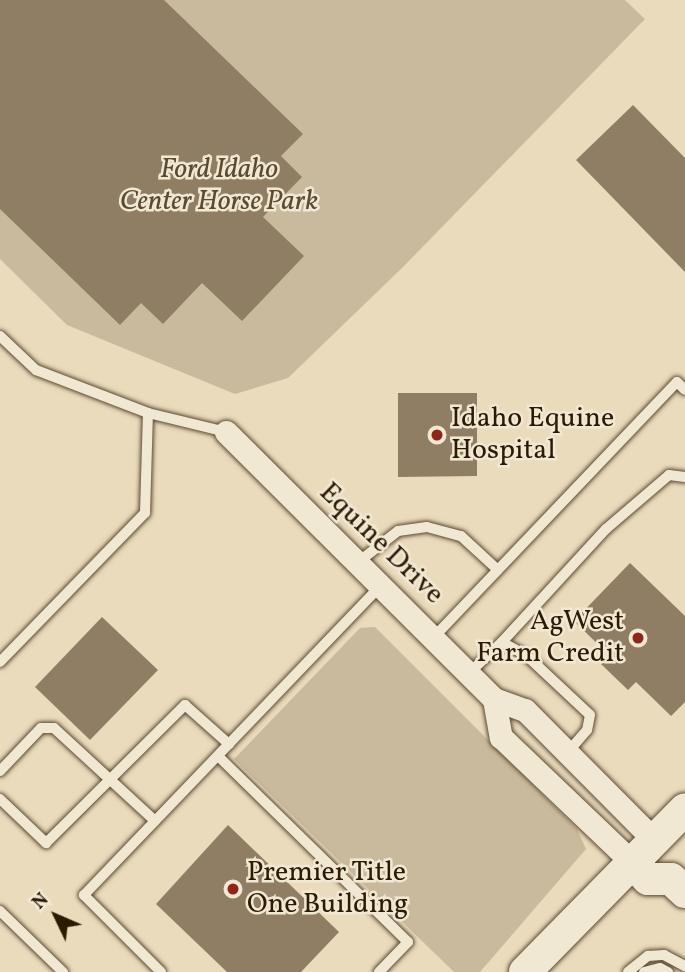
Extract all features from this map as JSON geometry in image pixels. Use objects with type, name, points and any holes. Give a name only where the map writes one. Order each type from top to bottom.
[{"type":"main road","points":[[525,972],[685,808]]},
{"type":"main road","points":[[633,863],[648,879],[678,886],[671,858],[654,840]]},
{"type":"street","name":"Equine Drive","points":[[226,432],[434,636],[494,699],[525,710],[654,840]]},
{"type":"street","points":[[494,699],[501,737],[633,863]]},
{"type":"lane","points":[[0,336],[36,370],[148,414],[226,432]]},
{"type":"lane","points":[[434,636],[677,382],[685,390]]},
{"type":"lane","points":[[0,662],[145,513],[148,414]]},
{"type":"lane","points":[[470,672],[502,642],[606,529],[669,475],[685,477]]},
{"type":"lane","points":[[357,563],[398,531],[426,527],[461,536],[498,570]]},
{"type":"lane","points":[[161,972],[85,895],[381,585]]},
{"type":"lane","points":[[502,642],[527,656],[590,715],[587,730],[568,752]]},
{"type":"lane","points":[[0,799],[46,843],[185,705],[229,744]]},
{"type":"lane","points":[[0,771],[41,728],[50,726],[155,821]]},
{"type":"lane","points":[[218,756],[408,942],[379,972]]},
{"type":"lane","points":[[0,911],[63,972]]},
{"type":"lane","points":[[628,972],[648,956],[664,955],[685,966]]},
{"type":"lane","points":[[643,972],[660,968],[668,972]]},
{"type":"green space","name":"Ford Idaho Center Horse Park","points":[[0,0],[625,0],[645,19],[403,267],[288,378],[235,394],[67,325],[0,259]]},
{"type":"green space","points":[[375,627],[577,829],[586,849],[480,972],[454,972],[234,759],[360,628]]},
{"type":"building","points":[[0,0],[164,0],[303,134],[281,156],[302,177],[263,217],[304,256],[242,321],[202,283],[163,324],[141,303],[120,325],[0,209]]},
{"type":"building","points":[[633,105],[685,158],[685,272],[576,160]]},
{"type":"building","name":"Idaho Equine Hospital","points":[[398,393],[477,393],[477,476],[398,477]]},
{"type":"building","name":"AgWest Farm Credit","points":[[630,563],[685,616],[685,702],[671,716],[636,682],[628,690],[601,664],[609,655],[574,621]]},
{"type":"building","points":[[102,617],[158,670],[90,740],[35,687]]},
{"type":"building","name":"Premier Title One Building","points":[[228,825],[339,932],[301,972],[227,972],[156,904]]},
{"type":"place","name":"Idaho Equine Hospital","points":[[437,435]]},
{"type":"place","name":"AgWest Farm Credit","points":[[638,638]]},
{"type":"place","name":"Premier Title One Building","points":[[233,889]]}]
